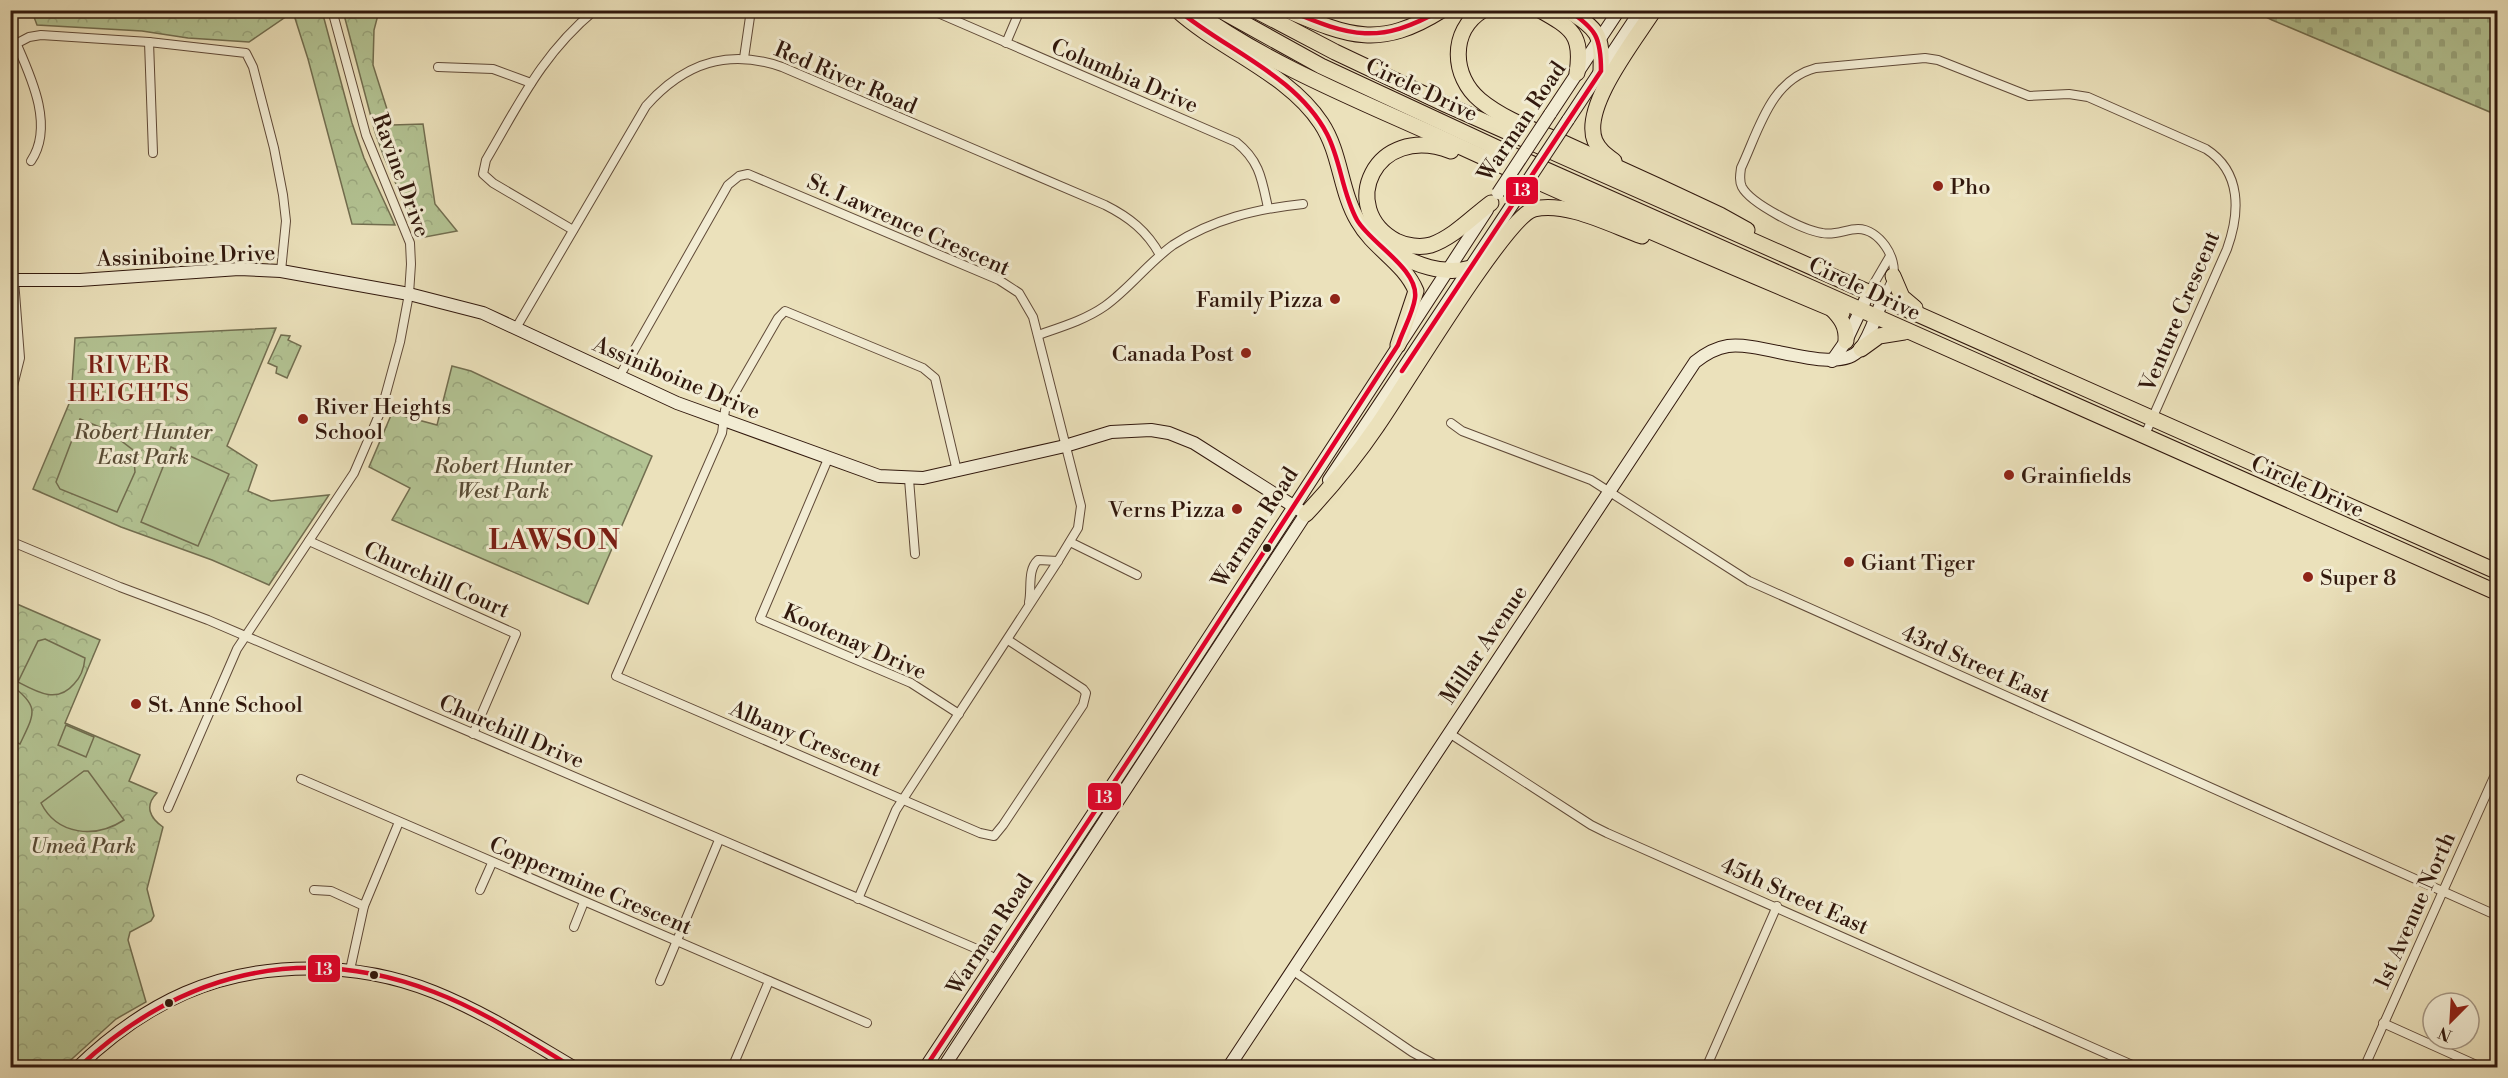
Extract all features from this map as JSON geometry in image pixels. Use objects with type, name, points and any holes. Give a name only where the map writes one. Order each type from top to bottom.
[{"type":"highway","points":[[1177,10],[1223,46],[1291,90],[1313,111],[1329,139],[1353,212],[1366,233],[1405,271],[1416,291],[1398,345]]},
{"type":"highway","points":[[1193,10],[1244,42],[1302,72],[1486,159],[1831,308],[1875,318]]},
{"type":"highway","name":"Circle Drive","points":[[1220,10],[1303,57],[1393,101],[1859,314]]},
{"type":"highway","name":"Circle Drive","points":[[1255,10],[1335,52],[1447,105],[2498,572]]},
{"type":"highway","points":[[1287,10],[1341,32],[1373,36],[1411,28],[1442,10]]},
{"type":"highway","points":[[1483,10],[1470,22],[1458,50],[1460,74],[1471,92],[1489,107],[1512,120],[1720,214],[1812,267]]},
{"type":"highway","points":[[1540,10],[1574,35],[1580,49],[1577,73]]},
{"type":"highway","points":[[1568,10],[1592,28],[1600,38],[1601,71]]},
{"type":"highway","points":[[1574,10],[1583,10]]},
{"type":"highway","points":[[1642,178],[1600,150],[1592,126],[1598,100],[1654,10]]},
{"type":"highway","points":[[1494,198],[1443,239],[1430,245],[1415,246],[1394,240],[1382,230],[1370,211],[1368,192],[1373,172],[1387,155],[1406,146],[1423,144],[1444,148],[1594,205]]},
{"type":"highway","points":[[1299,510],[1339,478],[1378,425],[1488,258],[1514,224],[1531,210],[1549,207],[1577,212],[1753,274]]},
{"type":"highway","points":[[1374,242],[1404,258],[1446,271],[1457,272],[1471,268]]},
{"type":"highway","points":[[1893,276],[1902,297],[1940,325]]},
{"type":"highway","points":[[1831,308],[1841,318],[1846,328],[1846,341]]},
{"type":"highway","name":"Circle Drive","points":[[1875,318],[2498,593]]},
{"type":"highway","points":[[1861,348],[1879,336],[1907,332]]},
{"type":"street","name":"Ravine Drive","points":[[168,808],[237,649],[354,472],[375,429],[394,370],[409,294],[410,243],[366,135],[332,10]]},
{"type":"street","points":[[573,230],[493,183],[483,174],[486,160],[531,83],[557,45],[595,10]]},
{"type":"street","points":[[744,58],[751,10]]},
{"type":"street","name":"Columbia Drive","points":[[931,10],[1236,142],[1254,159],[1260,172],[1268,208]]},
{"type":"street","points":[[1006,43],[1020,10]]},
{"type":"street","name":"Warman Road","points":[[943,1068],[1299,510],[1398,345],[1619,10]]},
{"type":"street","name":"Warman Road","points":[[925,1068],[1299,510],[1471,268],[1641,10]]},
{"type":"street","points":[[31,161],[38,151],[40,114],[32,79],[14,46],[29,37],[41,35],[149,42],[246,53],[250,60],[274,148],[283,195],[286,221],[281,271]]},
{"type":"street","points":[[149,42],[153,153]]},
{"type":"street","name":"Red River Road","points":[[516,328],[646,106],[661,89],[678,76],[698,66],[730,58],[744,58],[782,67],[1105,205],[1125,216],[1143,230],[1160,255]]},
{"type":"street","name":"Venture Crescent","points":[[1890,256],[1880,239],[1869,232],[1857,229],[1833,234],[1815,232],[1762,205],[1742,186],[1741,168],[1774,98],[1781,87],[1796,76],[1816,68],[1924,58],[1938,60],[2029,96],[2069,94],[2088,97],[2212,153],[2227,168],[2235,186],[2236,207],[2232,232],[2144,438]]},
{"type":"street","points":[[438,67],[493,69],[531,83]]},
{"type":"street","name":"St. Lawrence Crescent","points":[[619,377],[728,185],[739,176],[748,174],[1007,285],[1019,293],[1027,304],[1038,334],[1081,506],[1078,528],[1059,561],[896,810],[858,899]]},
{"type":"street","points":[[1038,334],[1089,316],[1120,293],[1160,255],[1204,227],[1233,216],[1268,208],[1303,204]]},
{"type":"street","points":[[1832,361],[1846,341],[1859,314],[1893,276],[1890,256]]},
{"type":"street","points":[[1832,361],[1844,360],[1861,348],[1875,318],[1876,295],[1890,256]]},
{"type":"street","name":"Assiniboine Drive","points":[[12,280],[80,280],[239,269],[281,271],[409,294],[483,313],[619,377],[722,421],[879,476],[923,478],[1065,446],[1111,432],[1151,430],[1169,433],[1202,448],[1299,510]]},
{"type":"street","points":[[11,397],[18,369],[20,345],[12,280]]},
{"type":"street","points":[[722,421],[725,410],[778,318],[785,311],[791,312],[924,368],[935,378],[957,471]]},
{"type":"street","name":"Millar Avenue","points":[[1228,1068],[1686,373],[1705,354],[1727,346],[1748,346],[1832,361]]},
{"type":"street","name":"Albany Crescent","points":[[722,421],[722,433],[616,676],[980,833],[994,836],[1004,825],[1083,705],[1086,693],[1008,640]]},
{"type":"street","name":"43rd Street East","points":[[1451,423],[1462,430],[1591,480],[1749,581],[2498,916]]},
{"type":"street","name":"Kootenay Drive","points":[[828,459],[760,619],[911,683],[959,714]]},
{"type":"street","points":[[909,479],[915,554]]},
{"type":"street","name":"Churchill Drive","points":[[10,541],[120,587],[183,609],[719,840],[984,951],[997,960]]},
{"type":"street","name":"Churchill Court","points":[[309,541],[516,633],[474,734]]},
{"type":"street","points":[[1070,542],[1137,575]]},
{"type":"street","name":"St. Lawrence Crescent","points":[[1028,609],[1033,564],[1038,560],[1059,561]]},
{"type":"street","name":"45th Street East","points":[[1449,733],[1591,825],[2139,1068]]},
{"type":"street","name":"1st Avenue North","points":[[2364,1068],[2498,768]]},
{"type":"street","name":"Coppermine Crescent","points":[[301,779],[867,1023]]},
{"type":"street","points":[[350,970],[364,906],[399,822]]},
{"type":"street","points":[[660,981],[719,840]]},
{"type":"street","points":[[480,890],[492,862]]},
{"type":"street","points":[[314,890],[331,891],[364,906]]},
{"type":"street","points":[[574,927],[584,902]]},
{"type":"street","points":[[1706,1068],[1777,906]]},
{"type":"street","points":[[951,1056],[966,1017],[993,977],[997,960]]},
{"type":"street","points":[[77,1068],[94,1052],[154,1009],[196,988],[249,974],[281,970],[350,970],[404,981],[460,1002],[574,1068]]},
{"type":"street","points":[[1292,970],[1412,1052],[1441,1068]]},
{"type":"street","points":[[732,1068],[769,981]]},
{"type":"street","points":[[2383,1023],[2483,1068]]},
{"type":"green space","points":[[17,11],[322,11],[352,123],[364,158],[395,225],[352,224],[308,59],[293,12],[249,42],[188,38],[142,31],[37,25],[34,17]]},
{"type":"green space","points":[[343,11],[379,11],[374,30],[373,65],[392,125],[423,124],[435,204],[457,231],[420,238],[375,132]]},
{"type":"green space","points":[[2254,11],[2497,11],[2497,115],[2272,20]]},
{"type":"green space","name":"Robert Hunter East Park","points":[[276,328],[227,446],[257,465],[248,491],[271,501],[329,495],[269,585],[212,560],[121,527],[33,489],[71,399],[75,338]]},
{"type":"green space","points":[[281,335],[290,336],[288,340],[301,346],[287,378],[276,373],[277,367],[268,363]]},
{"type":"green space","name":"Robert Hunter West Park","points":[[452,366],[471,371],[652,456],[588,604],[392,520],[410,488],[369,467],[392,413],[437,425]]},
{"type":"green space","points":[[80,419],[107,430],[133,450],[135,472],[117,512],[60,489],[56,482]]},
{"type":"green space","points":[[171,447],[229,474],[198,546],[141,522]]},
{"type":"green space","name":"Umeå Park","points":[[10,601],[100,640],[65,723],[140,755],[129,781],[157,793],[151,803],[150,812],[163,827],[147,889],[154,916],[151,921],[130,932],[128,940],[146,1002],[116,1019],[63,1067],[17,1067],[11,1061]]},
{"type":"green space","points":[[45,639],[85,658],[79,679],[61,694],[47,694],[18,682],[38,641]]},
{"type":"green space","points":[[11,685],[31,705],[31,718],[20,744],[11,740]]},
{"type":"green space","points":[[66,725],[94,737],[86,757],[58,745]]},
{"type":"green space","points":[[84,771],[88,771],[124,820],[101,830],[78,831],[57,822],[48,814],[41,803]]},
{"type":"transit line","name":"13","points":[[925,1068],[1142,740],[1398,345],[1414,304],[1414,287],[1409,277],[1357,220],[1348,199],[1332,144],[1314,114],[1279,80],[1178,10]]},
{"type":"transit line","name":"13","points":[[1288,10],[1330,26],[1365,33],[1400,29],[1441,10]]},
{"type":"transit line","name":"13","points":[[1402,371],[1601,71],[1600,50],[1595,35],[1585,23],[1568,10]]},
{"type":"transit line","name":"13","points":[[78,1068],[117,1035],[158,1009],[200,989],[244,975],[290,969],[337,969],[385,977],[434,992],[488,1017],[574,1068]]},
{"type":"place","name":"Pho","points":[[1938,186]]},
{"type":"place","name":"Family Pizza","points":[[1335,299]]},
{"type":"place","name":"Canada Post","points":[[1246,353]]},
{"type":"place","name":"River Heights School","points":[[303,419]]},
{"type":"place","name":"Grainfields","points":[[2009,475]]},
{"type":"place","name":"Verns Pizza","points":[[1237,509]]},
{"type":"place","name":"Giant Tiger","points":[[1849,562]]},
{"type":"place","name":"Super 8","points":[[2308,577]]},
{"type":"place","name":"St. Anne School","points":[[136,704]]},
{"type":"district","name":"RIVER HEIGHTS","points":[[129,379]]},
{"type":"district","name":"LAWSON","points":[[555,539]]}]
